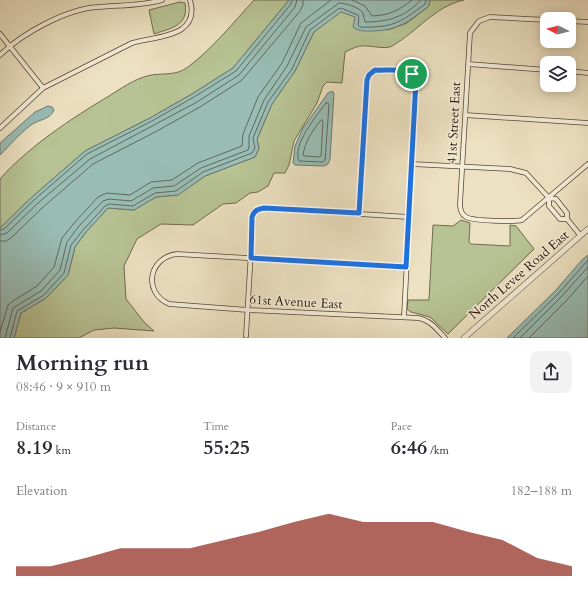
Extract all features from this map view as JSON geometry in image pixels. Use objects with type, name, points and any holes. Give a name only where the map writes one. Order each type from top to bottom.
[{"type":"street","points":[[0,55],[26,35],[57,19],[82,10],[96,7],[134,5],[162,0]]},
{"type":"street","points":[[0,128],[43,88],[132,44],[177,32],[188,23],[192,13],[190,0]]},
{"type":"street","name":"41st Street East","points":[[540,20],[490,17],[479,21],[472,30],[469,38],[460,207],[464,216],[473,219],[518,221],[525,218],[549,198]]},
{"type":"street","points":[[576,21],[588,22]]},
{"type":"street","points":[[0,34],[43,88]]},
{"type":"street","points":[[468,64],[540,69]]},
{"type":"street","points":[[359,213],[367,80],[369,75],[375,70],[407,71],[415,78],[416,84],[404,317]]},
{"type":"street","points":[[576,72],[588,73]]},
{"type":"street","points":[[465,115],[588,123]]},
{"type":"street","points":[[412,164],[510,169],[522,172],[530,176],[549,198],[549,206],[560,219],[567,219]]},
{"type":"street","points":[[549,198],[588,164]]},
{"type":"street","points":[[549,198],[556,199],[567,213],[567,219],[580,235]]},
{"type":"street","points":[[246,336],[252,217],[254,211],[264,208],[408,217]]},
{"type":"street","name":"North Levee Road East","points":[[464,338],[588,229]]},
{"type":"street","name":"61st Avenue East","points":[[251,258],[171,255],[158,262],[154,271],[152,282],[153,288],[157,296],[169,304],[248,310],[424,319],[437,329],[445,338]]},
{"type":"street","points":[[251,258],[406,267]]},
{"type":"green space","points":[[254,0],[289,0],[233,68],[150,118],[85,151],[32,197],[0,228],[0,179],[11,167],[37,144],[66,123],[123,87],[142,77],[178,72],[188,67],[214,44]]},
{"type":"green space","points":[[430,0],[464,0],[444,8],[392,46],[386,48],[360,46],[345,52],[342,83],[327,82],[323,86],[317,103],[294,141],[289,165],[285,173],[274,173],[268,186],[258,192],[250,193],[236,203],[223,204],[193,225],[161,224],[137,239],[124,266],[126,299],[144,322],[154,331],[114,328],[94,330],[79,338],[14,338],[21,313],[46,298],[68,275],[75,247],[86,232],[108,208],[134,210],[156,197],[177,195],[205,176],[255,157],[259,148],[257,139],[272,104],[295,71],[314,32],[341,11],[388,30],[407,23],[429,6]]},
{"type":"green space","points":[[180,2],[185,3],[186,11],[181,21],[172,28],[154,34],[149,10]]},
{"type":"green space","points":[[461,220],[470,223],[469,242],[471,244],[510,246],[510,225],[516,226],[534,249],[448,334],[430,317],[411,312],[407,309],[408,300],[429,300],[433,225],[453,226]]},
{"type":"water","points":[[289,0],[430,0],[429,6],[403,24],[390,29],[374,31],[358,30],[353,27],[355,17],[341,12],[314,32],[295,71],[272,104],[257,139],[259,148],[255,157],[205,176],[178,195],[156,197],[134,210],[108,208],[86,232],[75,247],[68,275],[46,298],[21,313],[14,338],[0,338],[0,228],[32,197],[85,151],[150,118],[233,68]]},
{"type":"water","points":[[332,91],[334,93],[330,159],[328,164],[324,166],[295,165],[293,163],[295,146],[303,128],[328,93]]},
{"type":"water","points":[[48,106],[52,107],[54,110],[50,116],[27,128],[0,155],[0,143],[35,112]]},
{"type":"water","points":[[588,255],[588,338],[507,338],[556,290]]},
{"type":"route","points":[[375,70],[407,71],[412,74],[416,80],[416,84],[406,267],[251,258],[252,217],[254,211],[257,209],[264,208],[359,213],[367,80],[371,72],[375,70]]}]
